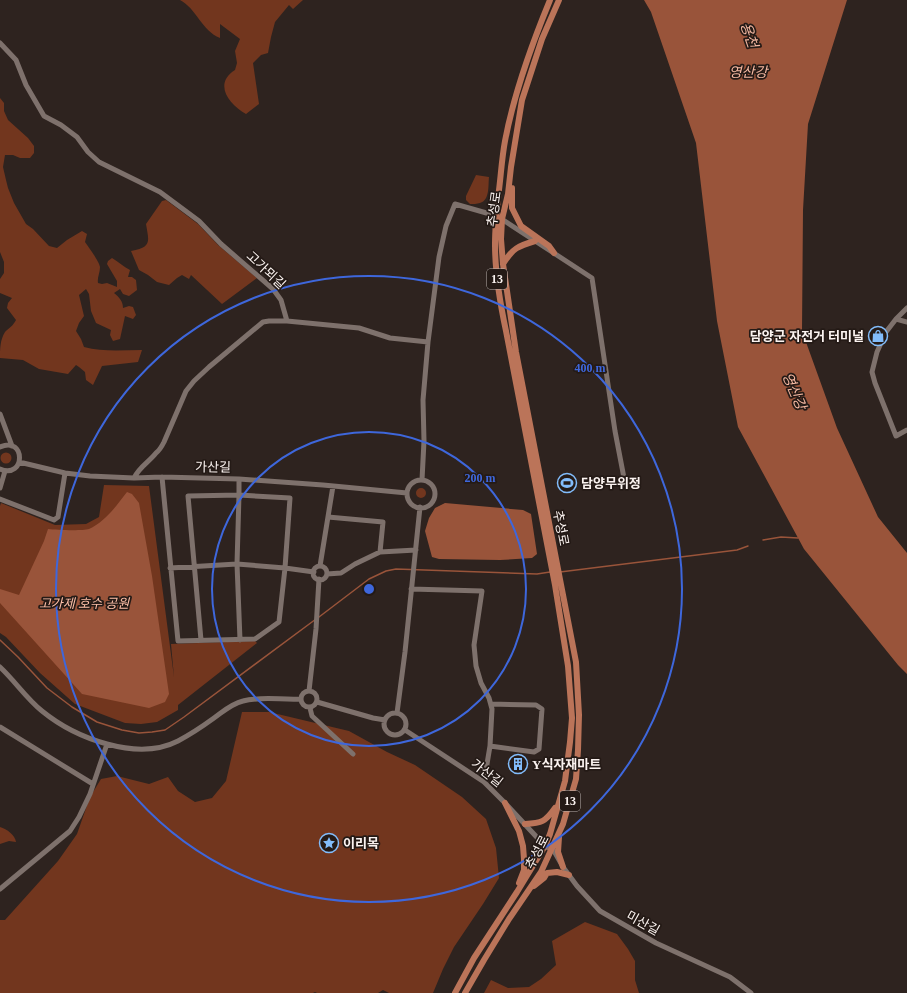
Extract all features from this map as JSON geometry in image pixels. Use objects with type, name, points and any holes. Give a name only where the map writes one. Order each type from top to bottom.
[{"type":"main road","name":"추성로","points":[[466,993],[484,960],[541,872],[563,824],[576,779],[579,715],[576,662],[558,585],[501,309],[495,244],[499,217],[504,142],[524,68],[550,0]]},
{"type":"main road","name":"추성로","points":[[553,561],[516,352],[503,264],[499,217],[508,194],[522,100],[542,39],[559,0]]},
{"type":"main road","points":[[519,119],[519,138],[513,178],[512,208],[520,226],[549,246],[554,253]]},
{"type":"main road","points":[[503,264],[518,247],[535,241]]},
{"type":"main road","name":"추성로","points":[[456,992],[474,958],[545,846],[550,834],[565,781],[572,718],[568,666],[558,585]]},
{"type":"main road","points":[[505,803],[519,831],[523,846],[524,870],[517,892]]},
{"type":"main road","points":[[525,824],[542,822],[549,817],[558,803]]},
{"type":"main road","points":[[559,834],[558,852],[563,867]]},
{"type":"main road","points":[[527,893],[544,878],[547,872],[557,872],[569,875]]},
{"type":"street","name":"고가뫼길","points":[[0,43],[16,60],[26,85],[44,116],[61,125],[77,137],[88,152],[99,162],[160,192],[199,221],[221,244],[273,289],[281,300],[287,321]]},
{"type":"street","points":[[422,480],[424,441],[423,400],[428,342],[439,257],[446,226],[455,204],[499,217],[592,278],[624,478]]},
{"type":"street","points":[[907,308],[890,326],[882,339],[872,372],[896,436],[907,430]]},
{"type":"street","points":[[896,319],[907,322]]},
{"type":"street","points":[[134,478],[139,469],[160,449],[186,391],[194,381],[263,322],[269,320],[287,321],[359,328],[390,338],[428,342]]},
{"type":"street","points":[[0,414],[12,446],[20,454],[18,465],[12,470],[2,470],[0,488]]},
{"type":"street","points":[[0,447],[5,445],[12,446]]},
{"type":"street","name":"가산길","points":[[19,462],[65,473],[90,476],[238,479],[407,493]]},
{"type":"street","points":[[0,499],[54,520],[58,517],[65,473]]},
{"type":"street","points":[[162,477],[178,641],[256,639],[279,622],[285,568],[290,498],[239,494],[188,496],[201,640]]},
{"type":"street","points":[[238,479],[237,564],[240,640]]},
{"type":"street","points":[[422,480],[430,483],[434,494],[428,505],[420,507],[412,505],[409,502],[407,493],[413,482],[422,480]]},
{"type":"street","points":[[314,572],[316,568],[320,566],[333,486]]},
{"type":"street","points":[[397,713],[420,507]]},
{"type":"street","points":[[328,516],[383,522],[380,552]]},
{"type":"street","points":[[319,580],[327,574],[342,573],[355,564],[380,552],[416,550]]},
{"type":"street","points":[[170,568],[237,564],[314,572]]},
{"type":"street","points":[[320,566],[326,569],[327,574]]},
{"type":"street","points":[[309,691],[316,629],[319,580],[315,577],[314,572]]},
{"type":"street","points":[[411,589],[482,591],[474,645],[476,666],[481,683],[491,704],[492,724],[484,782]]},
{"type":"street","points":[[0,666],[30,700],[54,720],[80,734],[107,744],[124,748],[146,749],[166,746],[197,730],[229,707],[241,701],[254,698],[300,699]]},
{"type":"street","points":[[312,691],[316,694],[317,702],[310,708],[304,706],[300,699],[304,692],[312,691]]},
{"type":"street","points":[[317,702],[385,720]]},
{"type":"street","points":[[490,746],[534,752],[539,749],[542,709],[536,705],[491,704]]},
{"type":"street","points":[[310,708],[312,716],[353,754]]},
{"type":"street","points":[[397,713],[403,716],[406,720],[406,727],[405,730],[399,735],[392,735],[384,728],[385,720],[389,715],[397,713]]},
{"type":"street","points":[[0,727],[93,784]]},
{"type":"street","name":"가산길","points":[[405,730],[484,782],[545,846]]},
{"type":"street","points":[[0,889],[70,831],[80,818],[107,744]]},
{"type":"street","name":"미산길","points":[[545,846],[554,851],[563,867],[577,886],[600,911],[656,943],[730,977],[751,993]]},
{"type":"green space","points":[[180,0],[303,0],[293,9],[289,5],[275,22],[268,53],[261,55],[253,63],[259,104],[246,114],[229,99],[224,87],[228,76],[235,70],[237,63],[235,51],[240,39],[220,24],[220,38],[214,35],[190,8]]},
{"type":"green space","points":[[0,98],[4,103],[4,111],[8,120],[28,138],[34,146],[34,153],[30,158],[5,155],[3,167],[8,188],[14,203],[26,224],[33,229],[49,246],[57,248],[82,231],[87,234],[85,242],[96,258],[100,267],[98,283],[107,283],[117,287],[117,281],[107,264],[112,258],[130,270],[128,277],[132,277],[136,280],[137,290],[129,296],[123,294],[120,289],[114,293],[120,299],[123,308],[129,306],[133,307],[136,315],[133,319],[125,316],[120,339],[113,341],[110,335],[111,330],[96,323],[91,311],[89,294],[86,289],[79,295],[84,316],[76,331],[84,347],[105,350],[142,350],[138,362],[102,366],[93,385],[86,380],[85,372],[76,365],[68,374],[39,369],[23,360],[0,358],[3,335],[16,320],[7,308],[8,303],[12,298],[0,293],[0,279],[4,273],[4,262],[0,252]]},
{"type":"green space","points":[[476,175],[489,177],[488,192],[485,199],[480,203],[470,204],[466,200],[466,196]]},
{"type":"green space","points":[[166,200],[198,224],[218,245],[257,278],[222,304],[191,275],[189,279],[182,275],[169,285],[157,282],[139,270],[131,251],[143,248],[148,243],[146,224],[162,201]]},
{"type":"green space","points":[[6,452],[10,454],[12,458],[10,462],[6,464],[2,462],[0,458],[2,454]]},
{"type":"green space","name":"고가제 호수 공원","points":[[104,485],[149,486],[174,677],[171,644],[255,641],[257,643],[178,705],[178,710],[157,722],[141,724],[125,723],[75,704],[40,673],[6,637],[0,633],[1,503],[55,525],[86,524],[99,517]]},
{"type":"green space","points":[[419,488],[423,488],[425,489],[425,497],[419,498],[416,495],[416,491]]},
{"type":"green space","points":[[242,712],[269,712],[349,731],[387,752],[415,765],[462,797],[486,819],[496,848],[499,878],[454,947],[433,993],[389,993],[383,990],[378,993],[0,993],[0,920],[5,920],[58,861],[77,834],[90,797],[101,779],[117,776],[149,784],[168,777],[178,791],[195,802],[212,798],[226,781]]},
{"type":"green space","points":[[0,827],[10,833],[16,842],[9,841],[0,844]]},
{"type":"green space","points":[[585,922],[617,934],[635,961],[635,980],[639,993],[484,993],[491,980],[508,988],[529,987],[541,979],[556,965],[552,941]]},
{"type":"water","name":"영산강","points":[[644,0],[847,0],[808,124],[803,210],[802,331],[837,428],[878,517],[907,553],[907,674],[898,665],[804,549],[738,427],[717,321],[696,143],[651,12]]},
{"type":"water","name":"고가제 호수 공원","points":[[127,492],[132,494],[139,503],[152,576],[169,694],[165,702],[149,708],[82,694],[0,603],[0,589],[19,595],[48,529],[89,529],[105,518]]},
{"type":"water","points":[[445,503],[523,510],[531,514],[537,554],[532,558],[500,560],[439,559],[432,557],[425,531],[429,518],[435,508]]},
{"type":"waterway","points":[[763,540],[781,537],[798,538]]},
{"type":"waterway","points":[[560,572],[737,550],[748,546]]},
{"type":"waterway","points":[[319,617],[369,579],[386,571],[396,569],[537,574],[550,572]]},
{"type":"waterway","points":[[0,640],[47,688],[72,707],[97,722],[122,730],[139,733],[165,730],[316,619]]},
{"type":"place","name":"담양군 자전거 터미널","points":[[878,336]]},
{"type":"place","name":"담양무위정","points":[[567,483]]},
{"type":"place","name":"Y식자재마트","points":[[518,764]]},
{"type":"place","name":"이리목","points":[[329,843]]},
{"type":"water label","name":"용천","points":[[749,35]]}]
